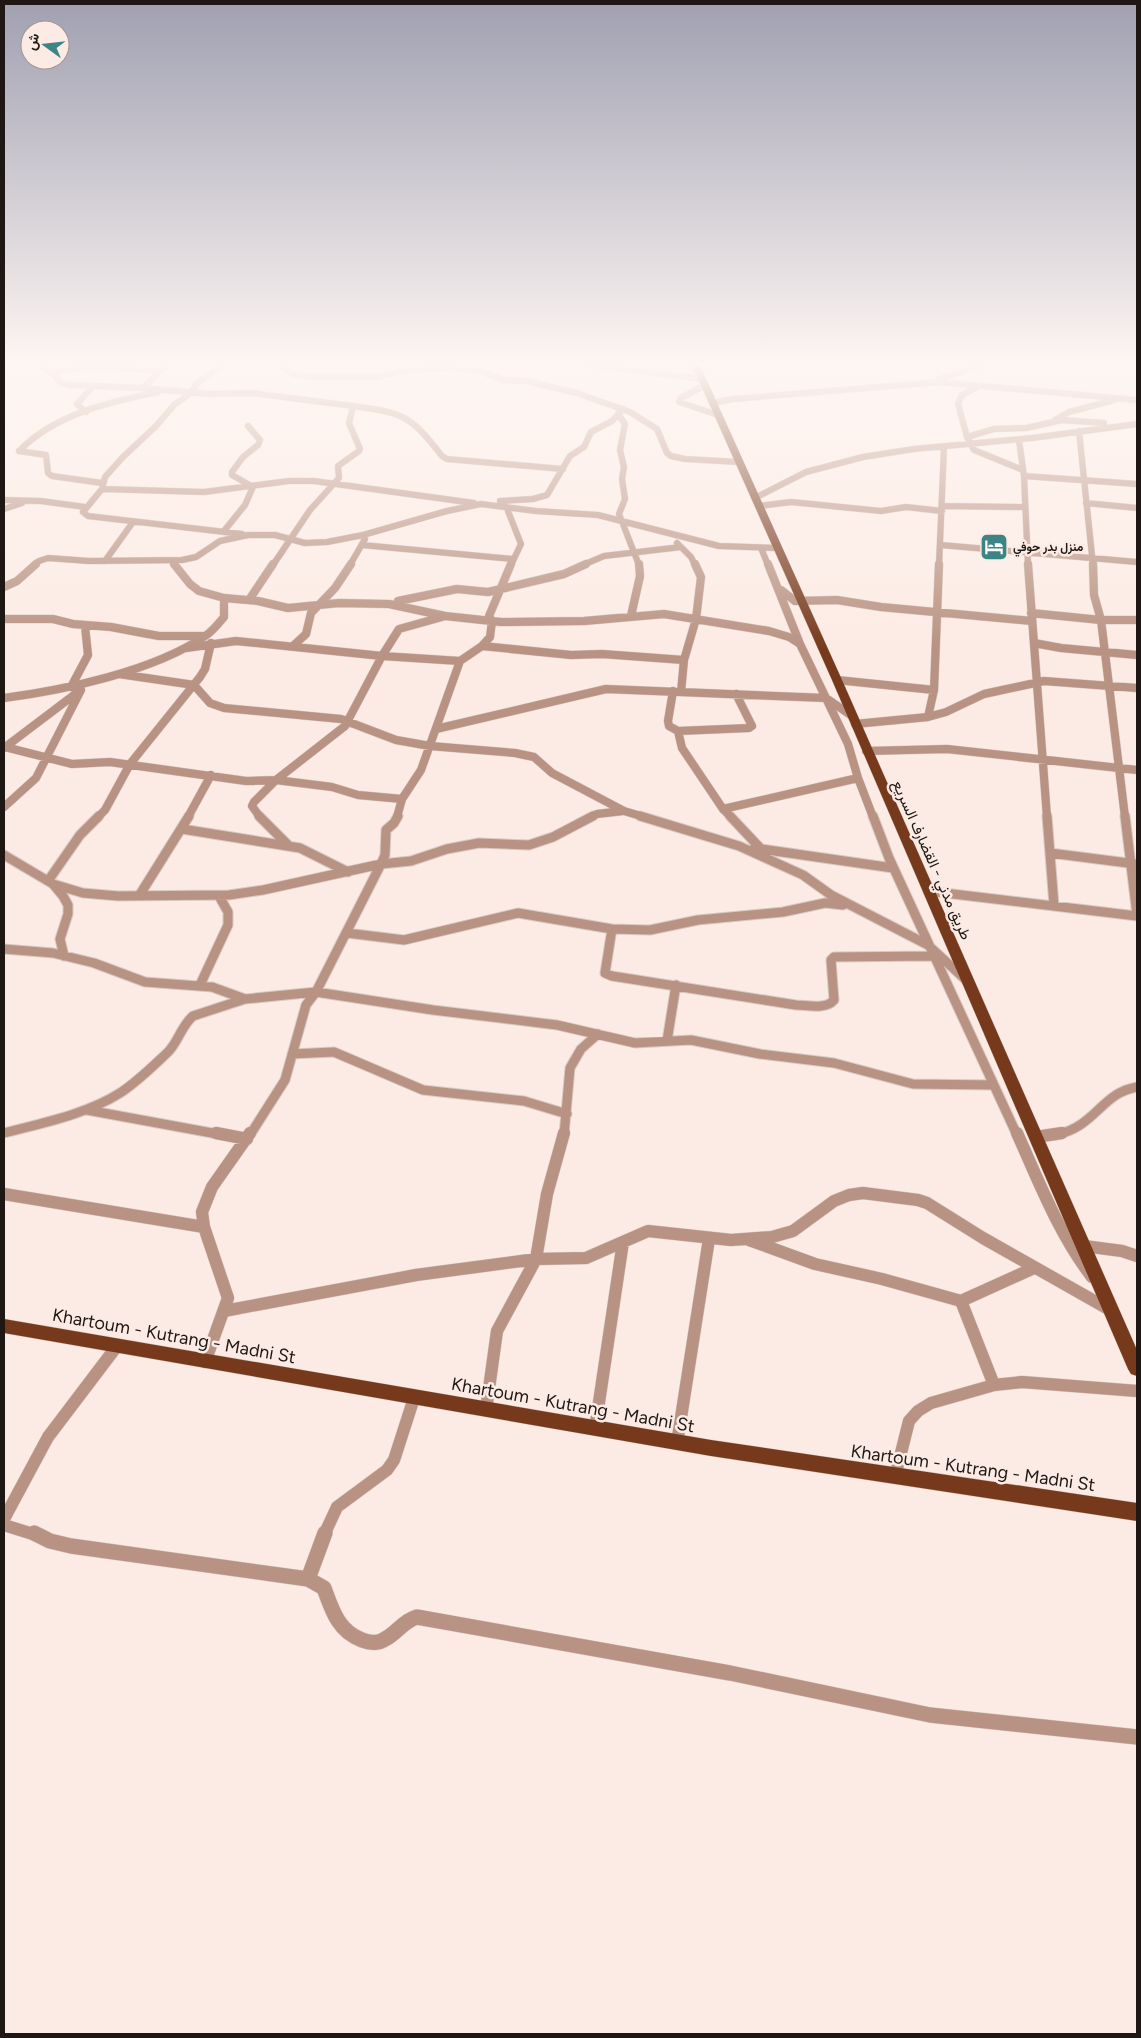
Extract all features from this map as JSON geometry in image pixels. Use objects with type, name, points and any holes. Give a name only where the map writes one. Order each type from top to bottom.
[{"type":"highway","name":"طريق مدني - القضارف السريع","points":[[738,462],[837,680],[866,751],[1137,1369]]},
{"type":"highway","name":"Khartoum - Kutrang - Madni St","points":[[4,1326],[677,1443],[1137,1512]]},
{"type":"street","points":[[47,460],[48,473],[52,476],[102,486],[191,492],[302,481],[506,506],[536,512],[586,513],[621,520],[719,546],[776,548]]},
{"type":"street","points":[[121,460],[85,508],[83,514],[133,522],[248,535],[275,535],[311,544],[368,534],[447,511],[481,504],[542,498],[550,491],[568,460]]},
{"type":"street","points":[[241,460],[232,472],[232,475],[253,487]]},
{"type":"street","points":[[249,600],[310,510],[339,478],[338,466],[346,460]]},
{"type":"street","points":[[468,460],[563,469]]},
{"type":"street","points":[[623,460],[624,467],[622,479],[625,499],[619,510],[621,520],[636,552],[640,576],[631,616]]},
{"type":"street","points":[[705,460],[738,462]]},
{"type":"street","points":[[757,502],[789,479],[813,470],[856,460]]},
{"type":"street","points":[[928,717],[934,690],[944,460]]},
{"type":"street","points":[[994,460],[1023,473],[1137,484]]},
{"type":"street","points":[[1021,460],[1026,553],[1054,905]]},
{"type":"street","points":[[928,891],[1137,916],[1134,864],[1119,768],[1101,620],[1094,595],[1093,559],[1082,460]]},
{"type":"street","points":[[224,531],[247,503],[253,487]]},
{"type":"street","points":[[4,500],[41,501],[85,508]]},
{"type":"street","points":[[4,509],[25,501]]},
{"type":"street","points":[[757,502],[791,502],[881,511],[906,507],[1025,507]]},
{"type":"street","points":[[1086,503],[1137,508]]},
{"type":"street","points":[[205,1362],[228,1298],[204,1227],[202,1212],[205,1201],[212,1187],[247,1139],[285,1080],[306,1005],[316,992],[381,864],[385,855],[386,830],[398,815],[402,799],[421,770],[460,661],[482,646],[490,637],[492,621],[489,616],[499,588],[521,541],[514,529],[506,506]]},
{"type":"street","points":[[106,561],[133,522]]},
{"type":"street","points":[[666,532],[691,557],[701,577],[696,618],[668,720],[670,726],[678,731],[749,728],[752,726],[736,694]]},
{"type":"street","points":[[293,646],[306,634],[311,613],[323,604],[349,570],[368,534]]},
{"type":"street","points":[[5,587],[17,581],[39,561],[48,558],[106,561],[172,560],[196,557],[220,541],[248,535]]},
{"type":"street","points":[[362,544],[513,559]]},
{"type":"street","points":[[941,546],[1137,562]]},
{"type":"street","points":[[380,604],[412,600],[457,588],[483,592],[564,574],[604,556],[681,547]]},
{"type":"street","points":[[761,548],[779,588],[800,644],[848,744],[858,778],[893,868],[992,1085],[1062,1231],[1079,1260],[1104,1293]]},
{"type":"street","points":[[172,560],[190,584],[199,591],[224,598],[249,600],[288,608],[299,609],[323,604],[380,604],[408,606],[445,616],[492,621],[584,621],[664,614],[769,631],[800,644]]},
{"type":"street","points":[[779,588],[790,599],[800,602],[837,600],[881,608],[1032,617],[1137,620]]},
{"type":"street","points":[[186,648],[218,626],[228,608],[224,598]]},
{"type":"street","points":[[288,845],[252,806],[276,780],[340,730],[348,721],[382,656],[399,630],[405,626],[445,616]]},
{"type":"street","points":[[4,619],[53,619],[85,626],[111,627],[172,637],[204,636]]},
{"type":"street","points":[[71,687],[88,655],[85,626]]},
{"type":"street","points":[[4,698],[34,695],[91,682],[119,674],[186,648],[211,643],[236,641],[382,656],[460,661]]},
{"type":"street","points":[[51,882],[80,835],[105,810],[130,764],[194,685],[204,669],[211,643]]},
{"type":"street","points":[[1034,644],[1137,655]]},
{"type":"street","points":[[482,646],[571,655],[602,654],[684,660]]},
{"type":"street","points":[[119,674],[194,685],[210,703],[224,708],[348,721],[384,737],[430,746],[526,754],[534,757],[552,773],[624,810],[738,846],[803,875],[831,895],[928,945],[968,982]]},
{"type":"street","points":[[837,680],[934,690]]},
{"type":"street","points":[[436,729],[606,689],[826,698],[853,720],[928,717],[946,712],[984,694],[1049,680],[1137,688]]},
{"type":"street","points":[[4,748],[91,682]]},
{"type":"street","points":[[4,807],[36,778],[81,690]]},
{"type":"street","points":[[678,731],[682,748],[723,809],[761,849]]},
{"type":"street","points":[[4,748],[72,764],[103,762],[130,764],[246,780],[276,780],[332,788],[358,796],[402,799]]},
{"type":"street","points":[[866,751],[947,749],[1137,770]]},
{"type":"street","points":[[139,896],[182,829],[212,775]]},
{"type":"street","points":[[723,809],[858,778]]},
{"type":"street","points":[[4,856],[51,882],[95,895],[219,896],[250,893],[381,864],[411,860],[447,849],[479,843],[529,845],[539,843],[597,814],[624,810]]},
{"type":"street","points":[[182,829],[288,845],[308,852],[348,872]]},
{"type":"street","points":[[738,846],[893,868]]},
{"type":"street","points":[[1050,853],[1134,864]]},
{"type":"street","points":[[51,882],[65,899],[68,906],[68,915],[60,936],[60,945],[64,956]]},
{"type":"street","points":[[200,985],[226,931],[228,922],[229,911],[219,896]]},
{"type":"street","points":[[347,933],[404,940],[518,913],[612,929],[650,930],[698,920],[783,912],[825,903],[854,907]]},
{"type":"street","points":[[612,929],[605,973],[612,976],[796,1005],[825,1006],[831,1004],[834,1000],[832,960],[834,957],[934,956]]},
{"type":"street","points":[[4,949],[40,951],[94,963],[145,982],[212,987],[245,999]]},
{"type":"street","points":[[667,1041],[676,985]]},
{"type":"street","points":[[4,1133],[67,1117],[119,1094],[139,1079],[169,1050],[187,1021],[193,1016],[245,999],[316,992],[433,1010],[550,1024],[635,1042],[691,1040],[760,1054],[834,1063],[912,1084],[992,1085]]},
{"type":"street","points":[[486,1410],[494,1341],[497,1331],[522,1290],[536,1259],[547,1194],[565,1132],[570,1068],[581,1049],[598,1034]]},
{"type":"street","points":[[292,1054],[334,1052],[423,1090],[524,1101],[567,1114]]},
{"type":"street","points":[[1036,1137],[1063,1134],[1076,1129],[1088,1121],[1114,1094],[1120,1090],[1137,1087]]},
{"type":"street","points":[[86,1110],[247,1139]]},
{"type":"street","points":[[224,1311],[416,1275],[536,1259],[586,1258],[648,1231],[709,1239],[748,1240],[772,1237],[793,1231],[834,1201],[849,1195],[863,1193],[918,1200],[927,1203],[1034,1268],[1112,1312]]},
{"type":"street","points":[[4,1194],[204,1227]]},
{"type":"street","points":[[677,1443],[709,1239]]},
{"type":"street","points":[[748,1240],[815,1264],[882,1279],[961,1301],[1034,1268]]},
{"type":"street","points":[[594,1429],[623,1242]]},
{"type":"street","points":[[1084,1246],[1122,1251],[1137,1256]]},
{"type":"street","points":[[961,1301],[994,1385]]},
{"type":"street","points":[[4,1519],[48,1437],[117,1346]]},
{"type":"street","points":[[895,1477],[909,1421],[918,1411],[931,1403],[994,1385],[1022,1382],[1137,1391]]},
{"type":"street","points":[[308,1579],[337,1507],[386,1470],[394,1460],[414,1398]]},
{"type":"street","points":[[4,1525],[31,1532],[50,1542],[71,1546],[308,1579],[324,1588],[336,1619],[345,1631],[372,1643],[384,1640],[408,1619],[417,1617],[720,1671],[930,1715],[1137,1737]]},
{"type":"place","name":"منزل بدر حوفي","points":[[994,547]]}]
